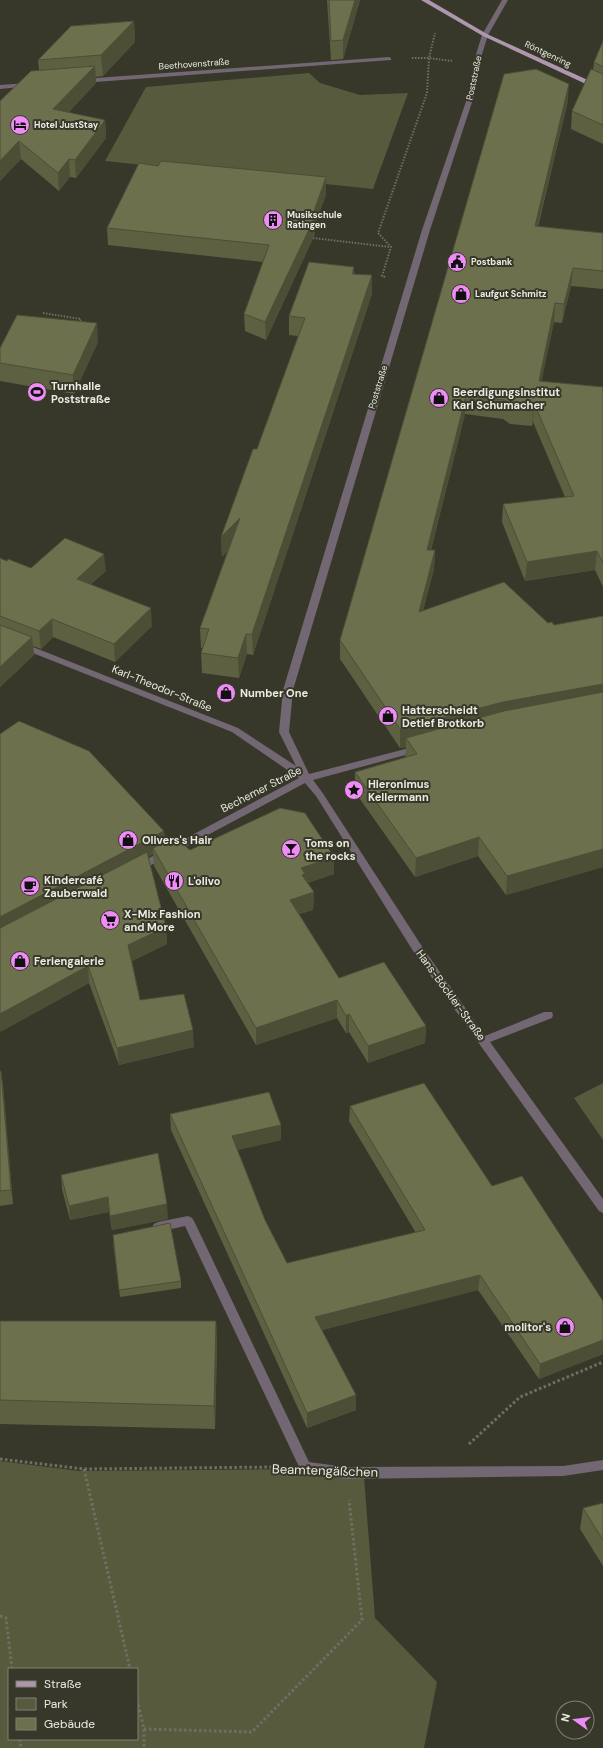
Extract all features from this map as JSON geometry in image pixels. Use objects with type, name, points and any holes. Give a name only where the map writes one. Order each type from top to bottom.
[{"type":"main road","name":"Röntgenring","points":[[424,0],[485,35],[603,90]]},
{"type":"street","name":"Poststraße","points":[[306,778],[284,732],[288,690],[426,230],[473,90],[476,64],[485,35],[505,0]]},
{"type":"street","name":"Beethovenstraße","points":[[72,82],[389,59]]},
{"type":"street","points":[[0,87],[32,85]]},
{"type":"street","name":"Karl-Theodor-Straße","points":[[0,637],[235,730],[306,778]]},
{"type":"street","name":"Bechemer Straße","points":[[131,872],[306,778],[428,746]]},
{"type":"street","name":"Hans-Böckler-Straße","points":[[306,778],[318,794],[419,951],[603,1208]]},
{"type":"street","points":[[483,1041],[548,1015]]},
{"type":"street","points":[[150,1229],[188,1221],[305,1467]]},
{"type":"street","name":"Beamtengäßchen","points":[[305,1467],[346,1473],[563,1471],[603,1465]]},
{"type":"path","points":[[391,247],[378,233],[427,93],[429,58],[441,10]]},
{"type":"path","points":[[389,59],[429,58],[476,64]]},
{"type":"path","points":[[313,238],[391,247]]},
{"type":"path","points":[[391,247],[382,276],[409,287]]},
{"type":"path","points":[[43,313],[81,319],[77,326]]},
{"type":"path","points":[[440,1472],[520,1397],[603,1362]]},
{"type":"path","name":"Beamtengäßchen","points":[[0,1459],[84,1469],[305,1467]]},
{"type":"path","points":[[84,1469],[130,1668]]},
{"type":"path","points":[[144,1729],[252,1732],[362,1620],[346,1473]]},
{"type":"path","points":[[0,1616],[6,1618],[12,1668]]},
{"type":"path","points":[[138,1704],[144,1729],[144,1748]]},
{"type":"green space","points":[[309,73],[320,83],[360,95],[408,93],[373,189],[105,161],[146,87]]},
{"type":"green space","points":[[603,1083],[603,1140],[574,1098]]},
{"type":"green space","points":[[0,1461],[79,1471],[303,1469],[364,1477],[375,1618],[437,1682],[424,1748],[0,1748]]},
{"type":"building","points":[[329,0],[355,0],[343,40],[331,41]]},
{"type":"building","points":[[134,21],[101,55],[38,60],[71,26]]},
{"type":"building","points":[[603,41],[603,67],[594,62]]},
{"type":"building","points":[[95,66],[53,109],[105,120],[75,160],[69,159],[58,173],[19,141],[0,161],[0,101],[31,71]]},
{"type":"building","points":[[536,69],[569,84],[535,226],[603,233],[603,271],[573,268],[564,304],[555,303],[539,381],[603,387],[603,563],[597,551],[527,562],[503,504],[574,496],[534,403],[533,408],[511,405],[505,400],[466,396],[427,550],[435,550],[419,612],[504,582],[548,623],[552,622],[554,625],[603,616],[603,684],[503,702],[400,729],[340,640],[504,74]]},
{"type":"building","points":[[591,69],[603,74],[603,125],[572,111]]},
{"type":"building","points":[[161,161],[326,177],[312,217],[315,217],[265,322],[244,314],[269,245],[107,228],[139,163],[158,166]]},
{"type":"building","points":[[309,262],[354,267],[352,274],[372,275],[252,634],[246,634],[238,658],[201,653],[209,629],[200,628],[240,518],[221,537],[253,449],[257,449],[305,318],[289,316]]},
{"type":"building","points":[[17,315],[97,323],[73,375],[0,363],[0,348]]},
{"type":"building","points":[[65,538],[104,554],[77,579],[151,608],[114,644],[52,619],[39,631],[0,616],[0,558],[7,561],[8,559],[31,568]]},
{"type":"building","points":[[0,625],[32,637],[0,667]]},
{"type":"building","points":[[603,692],[603,849],[507,876],[479,837],[416,858],[355,772],[417,754],[406,738],[504,711]]},
{"type":"building","points":[[19,721],[89,751],[164,831],[0,917],[0,734]]},
{"type":"building","points":[[280,808],[305,813],[334,857],[301,868],[305,874],[302,875],[314,892],[290,900],[339,978],[384,962],[426,1026],[368,1046],[349,1014],[346,1016],[337,1000],[256,1028],[153,848],[174,837],[190,850]]},
{"type":"building","points":[[147,852],[166,927],[128,945],[140,1000],[184,994],[193,1030],[117,1048],[88,966],[0,1014],[0,928]]},
{"type":"building","points":[[0,1071],[11,1190],[0,1191]]},
{"type":"building","points":[[424,1083],[492,1186],[522,1176],[603,1301],[603,1340],[540,1364],[480,1275],[315,1317],[356,1395],[307,1413],[170,1114],[269,1092],[281,1125],[232,1136],[265,1220],[287,1263],[425,1230],[350,1106]]},
{"type":"building","points":[[158,1153],[167,1204],[110,1216],[108,1197],[69,1206],[61,1175]]},
{"type":"building","points":[[170,1223],[181,1281],[119,1290],[113,1235]]},
{"type":"building","points":[[0,1321],[216,1321],[214,1406],[0,1400]]},
{"type":"building","points":[[603,1503],[603,1540],[583,1508]]},
{"type":"place","name":"Hotel JustStay","points":[[20,125]]},
{"type":"place","name":"Musikschule Ratingen","points":[[273,220]]},
{"type":"place","name":"Postbank","points":[[457,262]]},
{"type":"place","name":"Laufgut Schmitz","points":[[461,294]]},
{"type":"place","name":"Turnhalle Poststraße","points":[[37,392]]},
{"type":"place","name":"Beerdigungsinstitut Karl Schumacher","points":[[439,398]]},
{"type":"place","name":"Number One","points":[[226,693]]},
{"type":"place","name":"Hatterscheidt Detlef Brotkorb","points":[[388,716]]},
{"type":"place","name":"Hieronimus Kellermann","points":[[354,790]]},
{"type":"place","name":"Olivers's Hair","points":[[128,840]]},
{"type":"place","name":"Toms on the rocks","points":[[291,849]]},
{"type":"place","name":"L'olivo","points":[[174,881]]},
{"type":"place","name":"Kindercafé Zauberwald","points":[[30,886]]},
{"type":"place","name":"X-Mix Fashion and More","points":[[110,920]]},
{"type":"place","name":"Feriengalerie","points":[[20,961]]},
{"type":"place","name":"molitor's","points":[[565,1327]]}]
